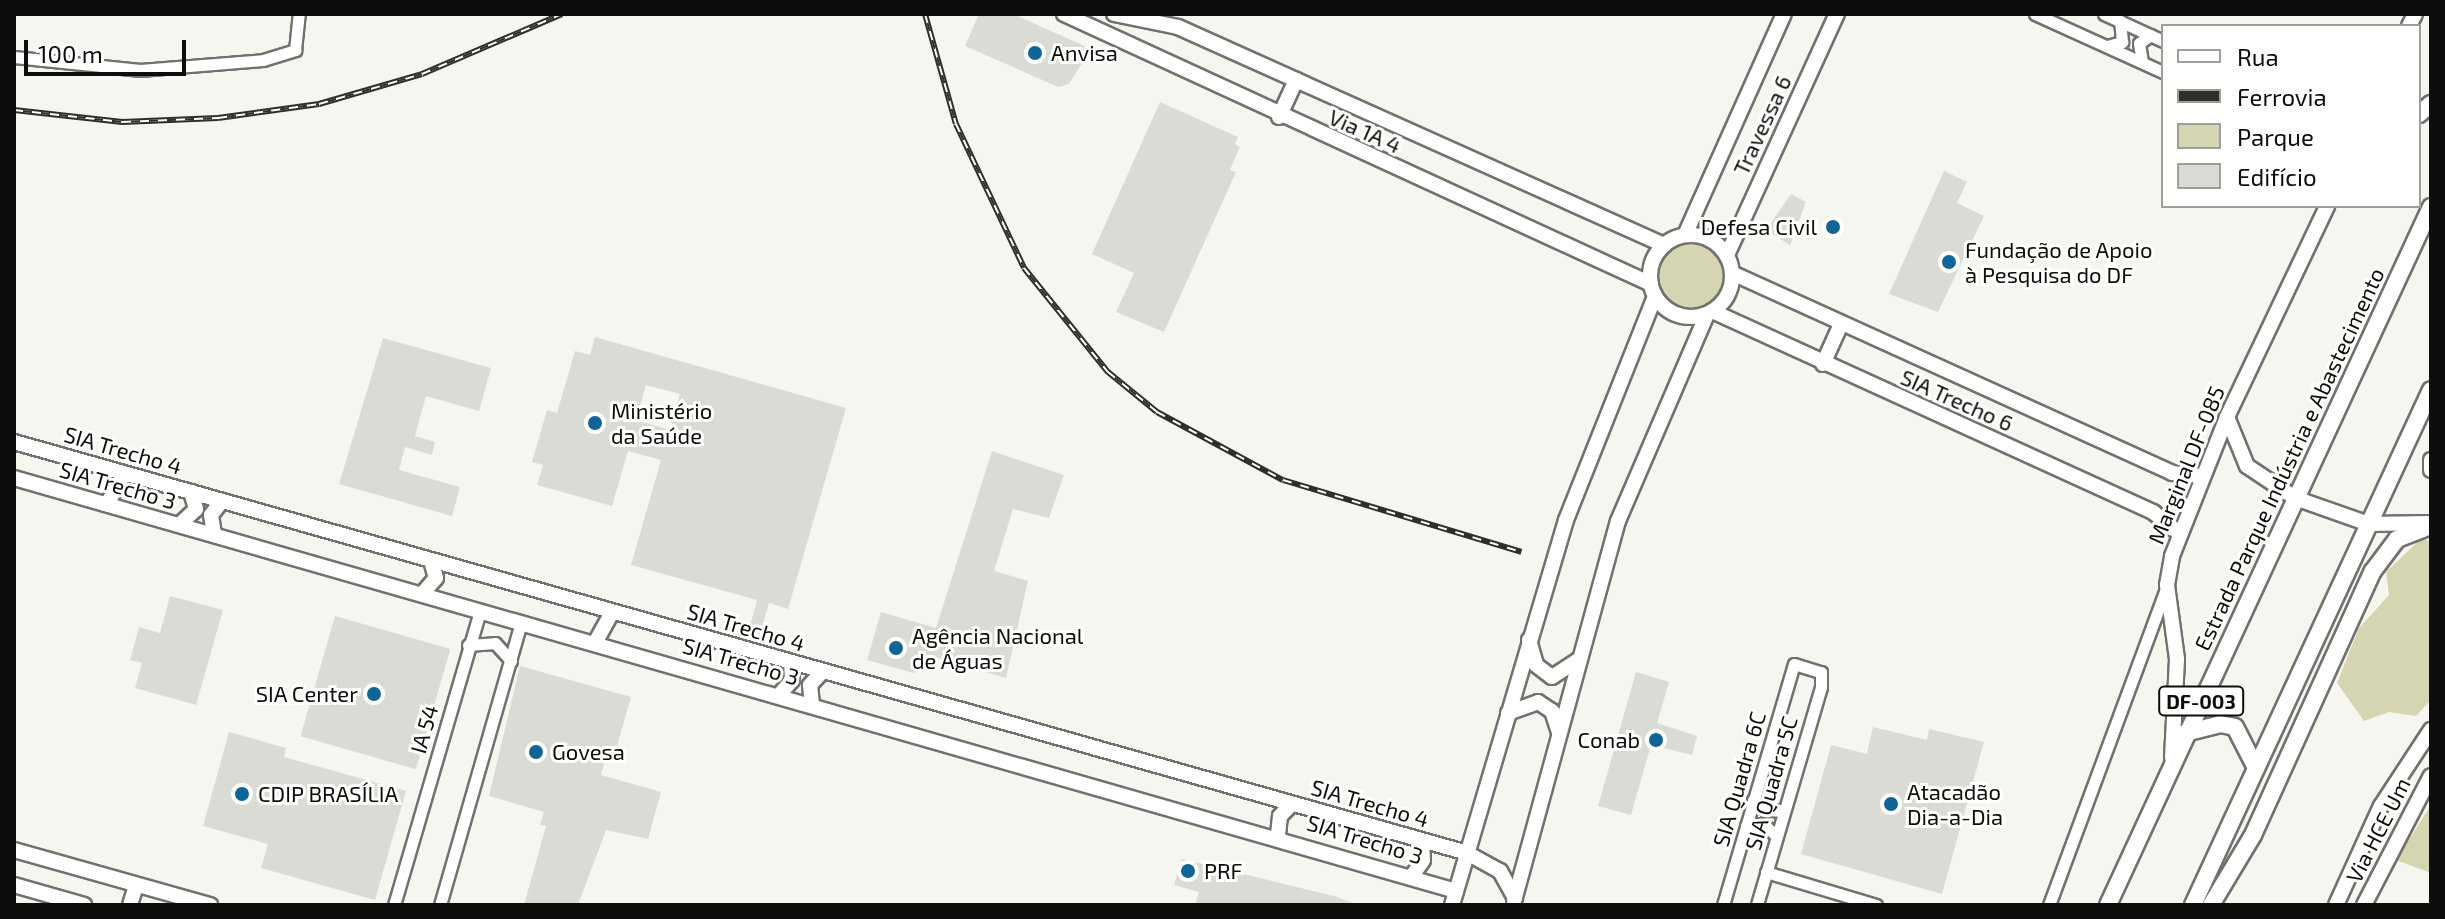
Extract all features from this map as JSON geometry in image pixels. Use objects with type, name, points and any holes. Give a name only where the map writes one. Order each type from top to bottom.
[{"type":"highway","name":"Estrada Parque Indústria e Abastecimento","points":[[2108,905],[2172,758],[2431,207]]},
{"type":"highway","name":"DF-003","points":[[2193,905],[2431,390]]},
{"type":"highway","points":[[2211,905],[2253,835],[2373,571],[2397,539],[2431,525]]},
{"type":"highway","points":[[2185,733],[2205,726],[2235,727],[2256,768]]},
{"type":"main road","name":"Via 1A 4","points":[[1064,14],[1653,290]]},
{"type":"main road","name":"Via 1A 4","points":[[1114,14],[1178,27],[1664,245]]},
{"type":"main road","points":[[1685,235],[1784,14]]},
{"type":"main road","name":"Travessa 6","points":[[1727,255],[1837,14]]},
{"type":"main road","points":[[1279,117],[1296,80]]},
{"type":"main road","name":"Marginal DF-085","points":[[2172,758],[2177,659],[2167,585],[2180,534],[2227,417],[2326,208]]},
{"type":"main road","points":[[1454,898],[1566,520],[1653,290],[1650,270],[1664,245],[1685,235],[1709,239],[1727,255],[1732,273],[1728,295],[1709,312],[1618,521],[1513,902]]},
{"type":"main road","name":"SIA Trecho 6","points":[[1732,273],[2172,473],[2203,476]]},
{"type":"main road","points":[[1653,290],[1678,314],[1709,312]]},
{"type":"main road","name":"SIA Trecho 6","points":[[1709,312],[2153,512],[2180,534]]},
{"type":"main road","points":[[1823,364],[1841,324]]},
{"type":"main road","points":[[2227,417],[2247,466],[2295,498],[2369,524],[2431,525]]},
{"type":"main road","name":"SIA Trecho 4","points":[[14,442],[1467,853],[1500,871],[1513,902]]},
{"type":"main road","points":[[2431,460],[2431,470]]},
{"type":"main road","points":[[107,504],[124,474]]},
{"type":"main road","name":"SIA Trecho 3","points":[[14,478],[1278,835],[1412,876],[1454,898]]},
{"type":"main road","points":[[179,525],[196,509],[191,492]]},
{"type":"main road","points":[[214,534],[211,515],[222,501]]},
{"type":"main road","points":[[422,594],[436,578],[431,561]]},
{"type":"main road","points":[[595,643],[612,612]]},
{"type":"main road","points":[[1529,639],[1536,665],[1552,677],[1570,671],[1582,656]]},
{"type":"main road","points":[[780,694],[792,680],[791,663]]},
{"type":"main road","points":[[812,704],[810,685],[822,672]]},
{"type":"main road","points":[[1508,713],[1538,702],[1552,711],[1560,733]]},
{"type":"main road","points":[[2336,905],[2360,849],[2397,780],[2431,730]]},
{"type":"main road","name":"Via HCE Um","points":[[2364,905],[2381,867],[2431,776]]},
{"type":"main road","points":[[2397,780],[2380,827],[2398,836]]},
{"type":"main road","points":[[1278,835],[1280,816],[1292,804]]},
{"type":"main road","points":[[1412,876],[1423,860],[1422,842]]},
{"type":"main road","points":[[2360,849],[2378,850],[2381,867]]},
{"type":"main road","points":[[14,850],[210,905]]},
{"type":"main road","points":[[14,885],[84,905]]},
{"type":"main road","points":[[130,905],[136,885]]},
{"type":"street","points":[[14,57],[140,70],[211,67],[295,50],[299,14]]},
{"type":"street","points":[[2035,14],[2161,71]]},
{"type":"street","points":[[2104,14],[2161,40]]},
{"type":"street","points":[[2107,46],[2122,42],[2120,21]]},
{"type":"street","points":[[2142,62],[2139,43],[2151,35]]},
{"type":"street","points":[[2049,905],[2167,585]]},
{"type":"street","name":"IA 54","points":[[394,905],[480,611]]},
{"type":"street","points":[[440,905],[521,623]]},
{"type":"street","points":[[468,645],[495,643],[511,661]]},
{"type":"street","name":"SIA Quadra 5C","points":[[1757,905],[1821,672],[1794,664]]},
{"type":"street","name":"SIA Quadra 6C","points":[[1723,905],[1794,664]]},
{"type":"street","points":[[1753,800],[1766,810],[1784,811]]},
{"type":"street","points":[[1746,826],[1763,824],[1777,836]]},
{"type":"street","points":[[1766,872],[1876,905]]},
{"type":"green space","points":[[1697,244],[1715,253],[1722,264],[1722,290],[1715,301],[1704,308],[1685,310],[1672,305],[1663,296],[1658,271],[1663,258],[1672,249]]},
{"type":"green space","points":[[2422,538],[2431,542],[2431,700],[2416,716],[2389,712],[2364,721],[2337,683],[2359,628],[2389,595],[2386,572]]},
{"type":"green space","points":[[2431,805],[2431,873],[2396,860]]},
{"type":"building","name":"Anvisa","points":[[979,14],[1013,14],[1091,49],[1069,84],[1058,87],[965,46]]},
{"type":"building","name":"Anvisa","points":[[1160,102],[1238,137],[1235,144],[1240,147],[1230,170],[1236,172],[1164,332],[1116,312],[1134,273],[1092,254]]},
{"type":"building","points":[[1944,171],[1967,182],[1957,203],[1984,216],[1938,312],[1889,294]]},
{"type":"building","points":[[1791,194],[1806,202],[1790,245],[1766,230]]},
{"type":"building","points":[[595,337],[846,408],[788,609],[769,603],[760,634],[749,630],[757,600],[631,565],[661,460],[628,451],[612,506],[537,485],[543,465],[532,462],[547,410],[557,413],[575,351],[590,355]],"holes":[[[646,385],[680,394],[670,430],[636,420]]]},
{"type":"building","points":[[383,338],[491,368],[479,411],[426,396],[415,436],[435,442],[432,455],[405,447],[399,470],[460,487],[452,516],[339,484]]},
{"type":"building","points":[[992,451],[1064,475],[1049,518],[1013,509],[994,571],[1028,581],[1006,678],[920,653],[914,673],[867,660],[881,612],[936,628]]},
{"type":"building","points":[[170,596],[223,610],[196,705],[135,688],[142,663],[130,660],[139,627],[160,633]]},
{"type":"building","name":"SIA Center","points":[[335,616],[450,649],[416,769],[301,736]]},
{"type":"building","name":"Govesa","points":[[520,666],[631,697],[613,760],[606,758],[601,775],[661,792],[648,839],[606,830],[578,905],[524,905],[546,826],[540,825],[544,812],[489,796]]},
{"type":"building","name":"Conab","points":[[1636,672],[1669,682],[1657,723],[1697,736],[1692,755],[1651,745],[1631,815],[1598,806]]},
{"type":"building","name":"Atacadão Dia-a-Dia","points":[[1873,727],[1927,740],[1929,729],[1984,742],[1942,894],[1801,854],[1831,745],[1867,754]]},
{"type":"building","points":[[229,732],[286,748],[284,757],[406,791],[375,900],[261,868],[268,844],[203,826]]},
{"type":"building","points":[[1182,859],[1334,896],[1358,905],[1195,905],[1199,892],[1174,885]]},
{"type":"railway","points":[[14,110],[122,122],[218,118],[319,104],[422,74],[562,14]]},
{"type":"railway","points":[[925,14],[956,124],[1024,268],[1108,372],[1157,412],[1283,480],[1521,552]]},
{"type":"place","name":"Anvisa","points":[[1035,53]]},
{"type":"place","name":"Defesa Civil","points":[[1833,227]]},
{"type":"place","name":"Fundação de Apoio à Pesquisa do DF","points":[[1949,262]]},
{"type":"place","name":"Ministério da Saúde","points":[[595,423]]},
{"type":"place","name":"Agência Nacional de Águas","points":[[896,648]]},
{"type":"place","name":"SIA Center","points":[[374,694]]},
{"type":"place","name":"Conab","points":[[1656,740]]},
{"type":"place","name":"Govesa","points":[[536,752]]},
{"type":"place","name":"CDIP BRASÍLIA","points":[[242,794]]},
{"type":"place","name":"Atacadão Dia-a-Dia","points":[[1891,804]]},
{"type":"place","name":"PRF","points":[[1188,871]]}]
